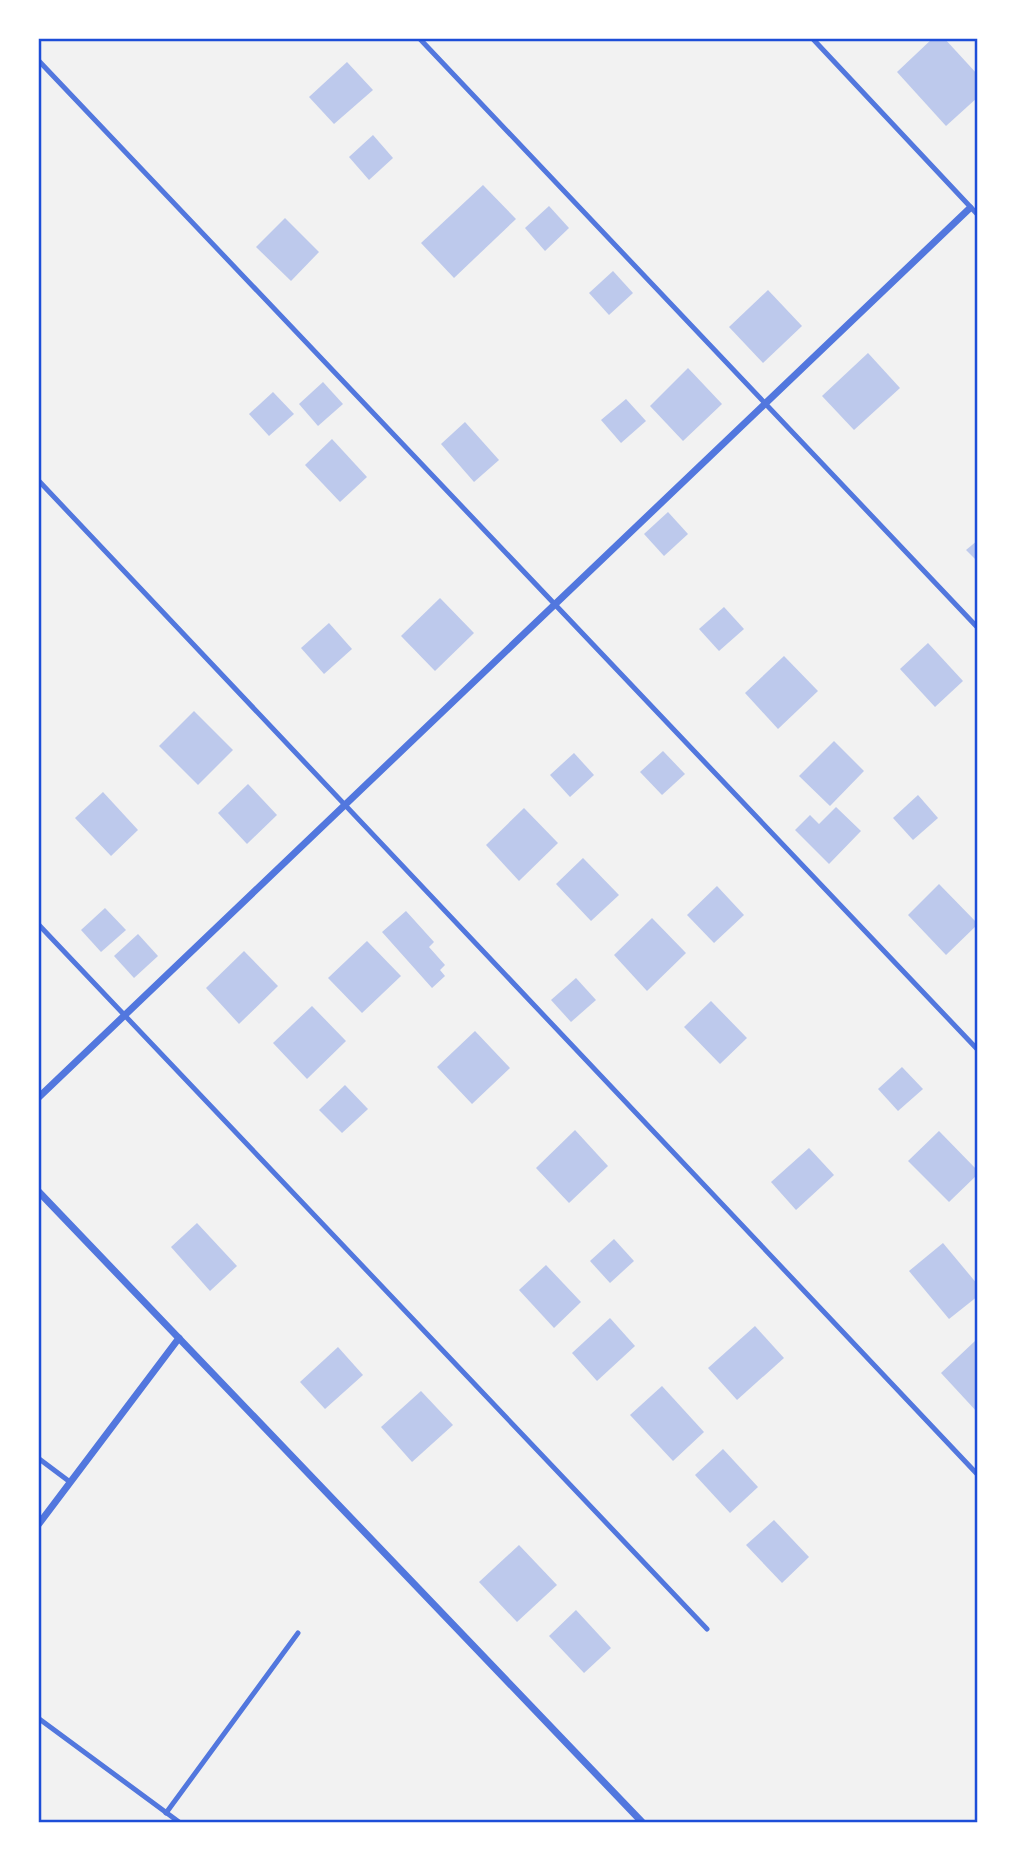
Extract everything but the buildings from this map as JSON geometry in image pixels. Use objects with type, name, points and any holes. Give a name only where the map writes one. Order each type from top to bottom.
[{"type":"street","points":[[38,1098],[970,208]]},
{"type":"street","points":[[38,1191],[642,1822]]},
{"type":"street","points":[[38,1525],[179,1338]]},
{"type":"lane","points":[[419,38],[978,628]]},
{"type":"lane","points":[[812,38],[978,215]]},
{"type":"lane","points":[[38,60],[978,1050]]},
{"type":"lane","points":[[970,208],[978,201]]},
{"type":"lane","points":[[38,480],[978,1475]]},
{"type":"lane","points":[[38,925],[707,1629]]},
{"type":"lane","points":[[38,1458],[70,1482]]},
{"type":"lane","points":[[166,1813],[298,1633]]},
{"type":"lane","points":[[38,1718],[179,1822]]}]
